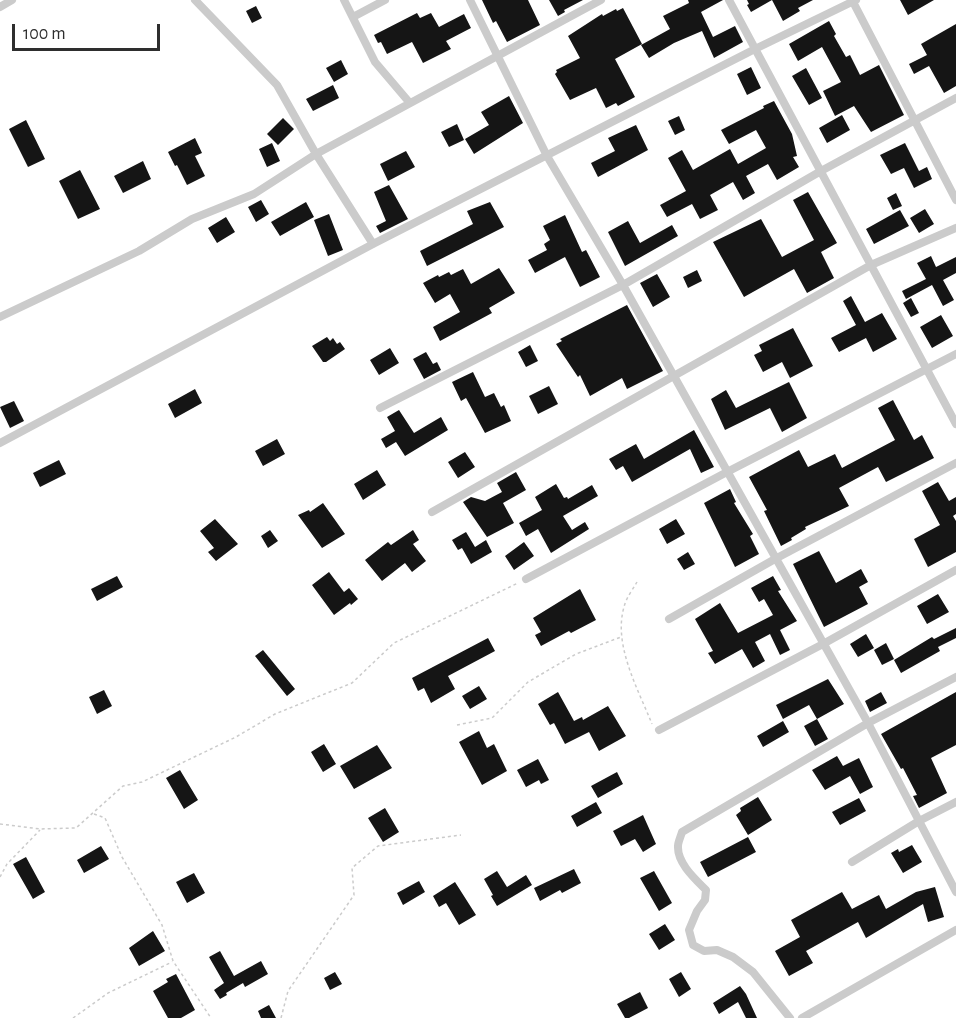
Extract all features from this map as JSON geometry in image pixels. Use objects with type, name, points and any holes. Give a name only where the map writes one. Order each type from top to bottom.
[{"type":"street","points":[[0,7],[12,0]]},
{"type":"street","points":[[195,0],[277,85],[316,154],[373,244]]},
{"type":"street","points":[[344,0],[375,62],[409,102]]},
{"type":"street","points":[[353,17],[385,0]]},
{"type":"street","points":[[470,0],[547,156],[623,285],[867,723],[956,892]]},
{"type":"street","points":[[0,317],[140,251],[192,219],[254,194],[316,154],[409,102],[601,0]]},
{"type":"street","points":[[729,0],[956,424]]},
{"type":"street","points":[[0,443],[373,244],[854,1],[956,200]]},
{"type":"street","points":[[380,408],[623,285],[821,171],[956,98]]},
{"type":"street","points":[[432,512],[871,265],[956,228]]},
{"type":"street","points":[[526,579],[956,354]]},
{"type":"street","points":[[669,619],[775,559],[956,464]]},
{"type":"street","points":[[659,730],[823,644],[956,570]]},
{"type":"street","points":[[790,1018],[753,972],[733,957],[717,950],[704,951],[693,945],[689,930],[697,911],[705,900],[706,890],[691,875],[683,862],[678,847],[682,832],[867,723],[956,677]]},
{"type":"street","points":[[852,862],[919,821],[956,802]]},
{"type":"street","points":[[802,1018],[956,930]]},
{"type":"path","points":[[0,824],[40,829],[76,828],[123,786],[142,782],[236,737],[275,714],[352,683],[394,643],[526,579]]},
{"type":"path","points":[[637,582],[624,606],[621,637],[652,726],[659,730]]},
{"type":"path","points":[[456,725],[492,718],[528,682],[576,654],[621,637]]},
{"type":"path","points":[[93,814],[105,818],[122,857],[162,925],[173,962],[211,1018]]},
{"type":"path","points":[[0,877],[7,864],[40,829]]},
{"type":"path","points":[[281,1018],[288,991],[354,895],[352,868],[378,846],[461,836]]},
{"type":"path","points":[[73,1018],[108,993],[173,962]]},
{"type":"building","points":[[482,0],[528,0],[540,25],[507,42],[496,21],[493,23]]},
{"type":"building","points":[[549,0],[583,0],[564,10],[565,12],[558,16]]},
{"type":"building","points":[[688,0],[723,0],[701,12],[713,37],[735,26],[743,42],[714,58],[702,31],[674,43],[649,58],[641,45],[670,29],[663,16],[689,3]]},
{"type":"building","points":[[747,0],[772,0],[751,12]]},
{"type":"building","points":[[772,0],[813,0],[798,8],[800,11],[783,21]]},
{"type":"building","points":[[900,0],[934,0],[908,15]]},
{"type":"building","points":[[256,6],[262,18],[252,23],[246,11]]},
{"type":"building","points":[[623,8],[642,44],[615,59],[635,97],[618,106],[616,103],[606,108],[596,88],[570,100],[555,74],[556,70],[580,58],[568,36],[602,14],[603,16]]},
{"type":"building","points":[[417,13],[420,18],[431,13],[439,27],[464,14],[471,28],[446,41],[451,49],[423,63],[412,42],[387,54],[381,42],[378,43],[374,35]]},
{"type":"building","points":[[829,21],[836,34],[834,36],[846,57],[850,55],[860,75],[879,65],[904,115],[871,132],[854,106],[835,116],[823,91],[841,82],[822,47],[798,61],[789,44]]},
{"type":"building","points":[[956,24],[956,86],[944,93],[929,66],[914,74],[909,64],[927,55],[921,44]]},
{"type":"building","points":[[341,60],[348,74],[334,82],[326,68]]},
{"type":"building","points":[[751,67],[761,88],[747,95],[737,74]]},
{"type":"building","points":[[806,68],[822,98],[809,105],[792,76]]},
{"type":"building","points":[[333,85],[339,98],[313,111],[306,99]]},
{"type":"building","points":[[509,96],[523,123],[474,154],[465,139],[489,125],[481,112]]},
{"type":"building","points":[[774,101],[792,134],[797,156],[793,157],[799,167],[777,180],[768,164],[746,176],[755,193],[743,200],[733,182],[710,195],[718,210],[700,219],[692,204],[667,217],[660,205],[686,191],[668,158],[682,150],[693,170],[730,149],[738,164],[766,148],[756,130],[729,144],[721,130]]},
{"type":"building","points":[[842,115],[850,130],[827,143],[819,128]]},
{"type":"building","points":[[679,116],[685,130],[675,135],[668,121]]},
{"type":"building","points":[[283,118],[294,129],[278,145],[267,134]]},
{"type":"building","points":[[26,120],[45,159],[28,167],[9,129]]},
{"type":"building","points":[[457,124],[464,140],[449,147],[441,132]]},
{"type":"building","points":[[636,125],[648,150],[598,177],[591,163],[615,151],[608,138]]},
{"type":"building","points":[[195,138],[202,153],[195,156],[205,176],[187,185],[168,152]]},
{"type":"building","points":[[272,143],[280,161],[267,167],[259,149]]},
{"type":"building","points":[[905,143],[919,171],[927,167],[932,179],[914,188],[904,168],[891,174],[880,155]]},
{"type":"building","points":[[406,151],[415,167],[388,181],[380,164]]},
{"type":"building","points":[[143,161],[151,179],[123,193],[114,176]]},
{"type":"building","points":[[80,170],[100,209],[78,219],[59,181]]},
{"type":"building","points":[[389,185],[408,219],[380,233],[376,226],[386,221],[374,192]]},
{"type":"building","points":[[808,192],[837,243],[821,252],[834,278],[807,293],[794,269],[744,297],[713,242],[761,219],[782,257],[814,240],[793,200]]},
{"type":"building","points":[[896,193],[902,206],[893,210],[887,198]]},
{"type":"building","points":[[261,200],[269,214],[256,222],[248,207]]},
{"type":"building","points":[[306,202],[314,217],[280,236],[271,222]]},
{"type":"building","points":[[490,202],[504,227],[427,266],[420,251],[473,224],[467,211]]},
{"type":"building","points":[[925,209],[934,224],[919,233],[910,218]]},
{"type":"building","points":[[900,210],[909,226],[874,244],[866,229]]},
{"type":"building","points":[[329,214],[343,250],[328,256],[314,220]]},
{"type":"building","points":[[565,215],[582,252],[586,250],[600,277],[580,287],[565,257],[535,273],[528,260],[547,250],[544,244],[550,240],[543,226]]},
{"type":"building","points":[[226,217],[235,232],[217,243],[208,228]]},
{"type":"building","points":[[628,221],[640,243],[672,225],[678,236],[625,266],[608,232]]},
{"type":"building","points":[[931,256],[936,267],[956,257],[956,273],[943,280],[954,300],[943,306],[932,285],[906,299],[902,291],[926,279],[917,263]]},
{"type":"building","points":[[499,268],[515,293],[489,308],[492,313],[440,341],[433,327],[460,312],[450,294],[435,303],[423,283],[438,275],[439,277],[449,272],[451,275],[463,269],[471,284]]},
{"type":"building","points":[[697,270],[702,281],[688,288],[683,277]]},
{"type":"building","points":[[657,274],[670,297],[653,307],[640,283]]},
{"type":"building","points":[[851,296],[865,322],[882,313],[897,339],[873,352],[866,338],[839,352],[831,338],[856,325],[843,301]]},
{"type":"building","points":[[911,298],[919,313],[911,317],[903,303]]},
{"type":"building","points":[[627,305],[663,371],[627,389],[622,378],[590,396],[580,375],[578,377],[556,344],[562,341],[560,339]]},
{"type":"building","points":[[941,315],[953,336],[932,348],[920,327]]},
{"type":"building","points":[[793,328],[813,366],[790,378],[782,362],[763,372],[754,355],[762,351],[759,345]]},
{"type":"building","points":[[327,337],[330,341],[333,338],[337,344],[340,342],[345,349],[323,362],[312,346]]},
{"type":"building","points":[[530,345],[538,361],[526,367],[518,352]]},
{"type":"building","points":[[390,348],[399,363],[379,375],[370,360]]},
{"type":"building","points":[[426,352],[433,364],[437,362],[441,370],[424,379],[413,359]]},
{"type":"building","points":[[473,372],[485,397],[494,393],[501,407],[504,405],[511,421],[485,433],[466,398],[461,401],[452,382]]},
{"type":"building","points":[[789,382],[807,418],[782,432],[770,408],[725,430],[711,399],[726,390],[736,408]]},
{"type":"building","points":[[549,386],[558,404],[538,414],[529,396]]},
{"type":"building","points":[[195,389],[202,403],[175,418],[168,404]]},
{"type":"building","points":[[893,400],[914,440],[922,435],[934,458],[886,482],[878,467],[839,488],[849,506],[805,527],[806,529],[781,546],[764,511],[767,510],[749,477],[799,450],[808,467],[835,454],[842,468],[895,440],[878,408]]},
{"type":"building","points":[[14,401],[24,421],[10,428],[0,407]]},
{"type":"building","points":[[399,410],[414,433],[441,417],[448,430],[405,456],[396,442],[386,448],[381,439],[395,431],[387,417]]},
{"type":"building","points":[[694,430],[714,467],[701,473],[690,449],[632,482],[623,466],[616,470],[609,459],[636,444],[644,459]]},
{"type":"building","points":[[277,439],[285,454],[263,466],[255,451]]},
{"type":"building","points":[[465,452],[475,467],[458,478],[448,462]]},
{"type":"building","points":[[59,460],[66,474],[40,487],[33,473]]},
{"type":"building","points":[[377,470],[386,485],[363,500],[354,484]]},
{"type":"building","points":[[516,472],[526,490],[503,503],[514,523],[487,537],[463,502],[471,497],[485,501],[502,492],[497,483]]},
{"type":"building","points":[[938,482],[949,501],[956,497],[956,514],[953,516],[956,521],[956,552],[928,567],[914,539],[940,525],[922,491]]},
{"type":"building","points":[[556,484],[564,498],[568,499],[592,485],[598,496],[563,516],[572,530],[585,522],[589,529],[551,553],[538,529],[526,536],[519,523],[542,510],[535,497]]},
{"type":"building","points":[[730,489],[736,502],[734,503],[753,534],[750,536],[759,554],[735,567],[704,503]]},
{"type":"building","points":[[323,503],[345,534],[322,548],[298,515],[309,510],[310,512]]},
{"type":"building","points":[[215,519],[238,544],[216,561],[208,552],[214,548],[200,531]]},
{"type":"building","points":[[676,519],[685,534],[667,544],[659,529]]},
{"type":"building","points":[[270,530],[278,541],[268,548],[261,536]]},
{"type":"building","points":[[413,530],[419,540],[413,544],[426,561],[412,572],[405,563],[382,581],[365,560],[388,542],[391,545]]},
{"type":"building","points":[[466,532],[475,547],[486,540],[492,552],[471,564],[462,548],[458,550],[452,540]]},
{"type":"building","points":[[524,542],[534,556],[514,570],[505,556]]},
{"type":"building","points":[[819,551],[836,583],[861,569],[868,582],[859,587],[868,604],[824,627],[793,564]]},
{"type":"building","points":[[688,552],[695,564],[684,570],[677,559]]},
{"type":"building","points":[[329,572],[344,592],[349,588],[358,599],[334,615],[312,585]]},
{"type":"building","points":[[117,576],[123,587],[97,601],[91,589]]},
{"type":"building","points":[[773,576],[781,590],[778,591],[797,621],[780,630],[790,650],[780,655],[770,634],[755,642],[765,661],[753,668],[742,649],[715,664],[708,653],[713,651],[695,619],[720,603],[738,633],[773,615],[764,599],[759,602],[751,588]]},
{"type":"building","points":[[580,589],[596,620],[541,646],[535,635],[541,632],[533,618]]},
{"type":"building","points":[[938,594],[949,612],[927,624],[917,606]]},
{"type":"building","points":[[956,628],[956,638],[938,647],[940,651],[901,673],[894,660],[932,637],[934,639]]},
{"type":"building","points":[[866,634],[874,648],[858,657],[850,644]]},
{"type":"building","points":[[488,638],[495,651],[448,676],[455,689],[431,703],[424,688],[418,691],[412,678]]},
{"type":"building","points":[[886,643],[894,659],[882,665],[874,650]]},
{"type":"building","points":[[263,650],[295,689],[287,696],[255,656]]},
{"type":"building","points":[[828,679],[844,704],[817,719],[809,705],[783,719],[776,705]]},
{"type":"building","points":[[479,686],[487,699],[470,709],[462,696]]},
{"type":"building","points":[[104,690],[112,706],[97,714],[89,697]]},
{"type":"building","points":[[558,692],[574,721],[582,717],[583,720],[608,706],[626,736],[599,751],[589,732],[565,744],[554,723],[550,725],[538,704]]},
{"type":"building","points":[[881,692],[887,703],[870,712],[865,701]]},
{"type":"building","points":[[956,692],[956,745],[931,758],[947,793],[919,808],[913,796],[917,795],[881,734]]},
{"type":"building","points":[[817,719],[828,739],[815,746],[804,726]]},
{"type":"building","points":[[783,721],[789,732],[763,747],[757,736]]},
{"type":"building","points":[[479,731],[487,748],[494,744],[507,771],[482,785],[459,742]]},
{"type":"building","points":[[324,744],[336,764],[323,772],[311,752]]},
{"type":"building","points":[[377,745],[392,768],[354,789],[340,766]]},
{"type":"building","points":[[837,756],[843,766],[859,758],[873,787],[860,794],[850,776],[825,790],[812,770]]},
{"type":"building","points":[[538,759],[549,780],[541,784],[539,780],[526,787],[517,770]]},
{"type":"building","points":[[180,770],[198,800],[184,809],[166,778]]},
{"type":"building","points":[[617,772],[623,784],[598,798],[591,786]]},
{"type":"building","points":[[758,797],[772,820],[748,835],[736,815],[741,811],[740,808]]},
{"type":"building","points":[[859,798],[866,811],[840,825],[832,812]]},
{"type":"building","points":[[596,802],[602,813],[577,827],[571,816]]},
{"type":"building","points":[[385,808],[399,832],[383,842],[368,818]]},
{"type":"building","points":[[643,815],[656,844],[643,852],[635,839],[621,846],[613,831]]},
{"type":"building","points":[[748,837],[756,852],[708,877],[700,862]]},
{"type":"building","points":[[912,845],[922,862],[903,873],[891,853],[898,849],[899,852]]},
{"type":"building","points":[[101,846],[109,859],[84,873],[77,860]]},
{"type":"building","points":[[26,857],[45,892],[33,899],[13,864]]},
{"type":"building","points":[[574,869],[581,883],[562,893],[560,890],[540,901],[534,888]]},
{"type":"building","points":[[497,871],[507,887],[526,875],[532,885],[497,906],[484,879]]},
{"type":"building","points":[[654,871],[672,903],[659,911],[640,878]]},
{"type":"building","points":[[194,873],[205,893],[187,903],[176,882]]},
{"type":"building","points":[[419,881],[425,892],[403,905],[397,893]]},
{"type":"building","points":[[455,882],[476,915],[459,925],[446,903],[439,907],[433,896]]},
{"type":"building","points":[[935,887],[944,917],[928,922],[923,904],[866,938],[858,922],[806,951],[813,963],[789,976],[775,951],[800,937],[791,920],[842,892],[852,909],[879,895],[886,909],[916,892]]},
{"type":"building","points":[[665,924],[675,940],[659,950],[649,934]]},
{"type":"building","points":[[153,931],[165,951],[139,966],[129,948]]},
{"type":"building","points":[[220,951],[234,976],[261,961],[268,974],[245,987],[243,983],[220,999],[214,990],[224,983],[209,957]]},
{"type":"building","points":[[335,972],[342,984],[330,990],[324,978]]},
{"type":"building","points":[[681,972],[691,989],[679,997],[669,979]]},
{"type":"building","points":[[176,974],[195,1010],[181,1018],[168,1018],[153,991],[168,982],[166,979]]},
{"type":"building","points":[[740,986],[757,1018],[746,1018],[738,1002],[719,1014],[713,1003]]},
{"type":"building","points":[[640,992],[648,1008],[625,1018],[617,1004]]},
{"type":"building","points":[[269,1005],[276,1018],[261,1018],[258,1011]]}]
